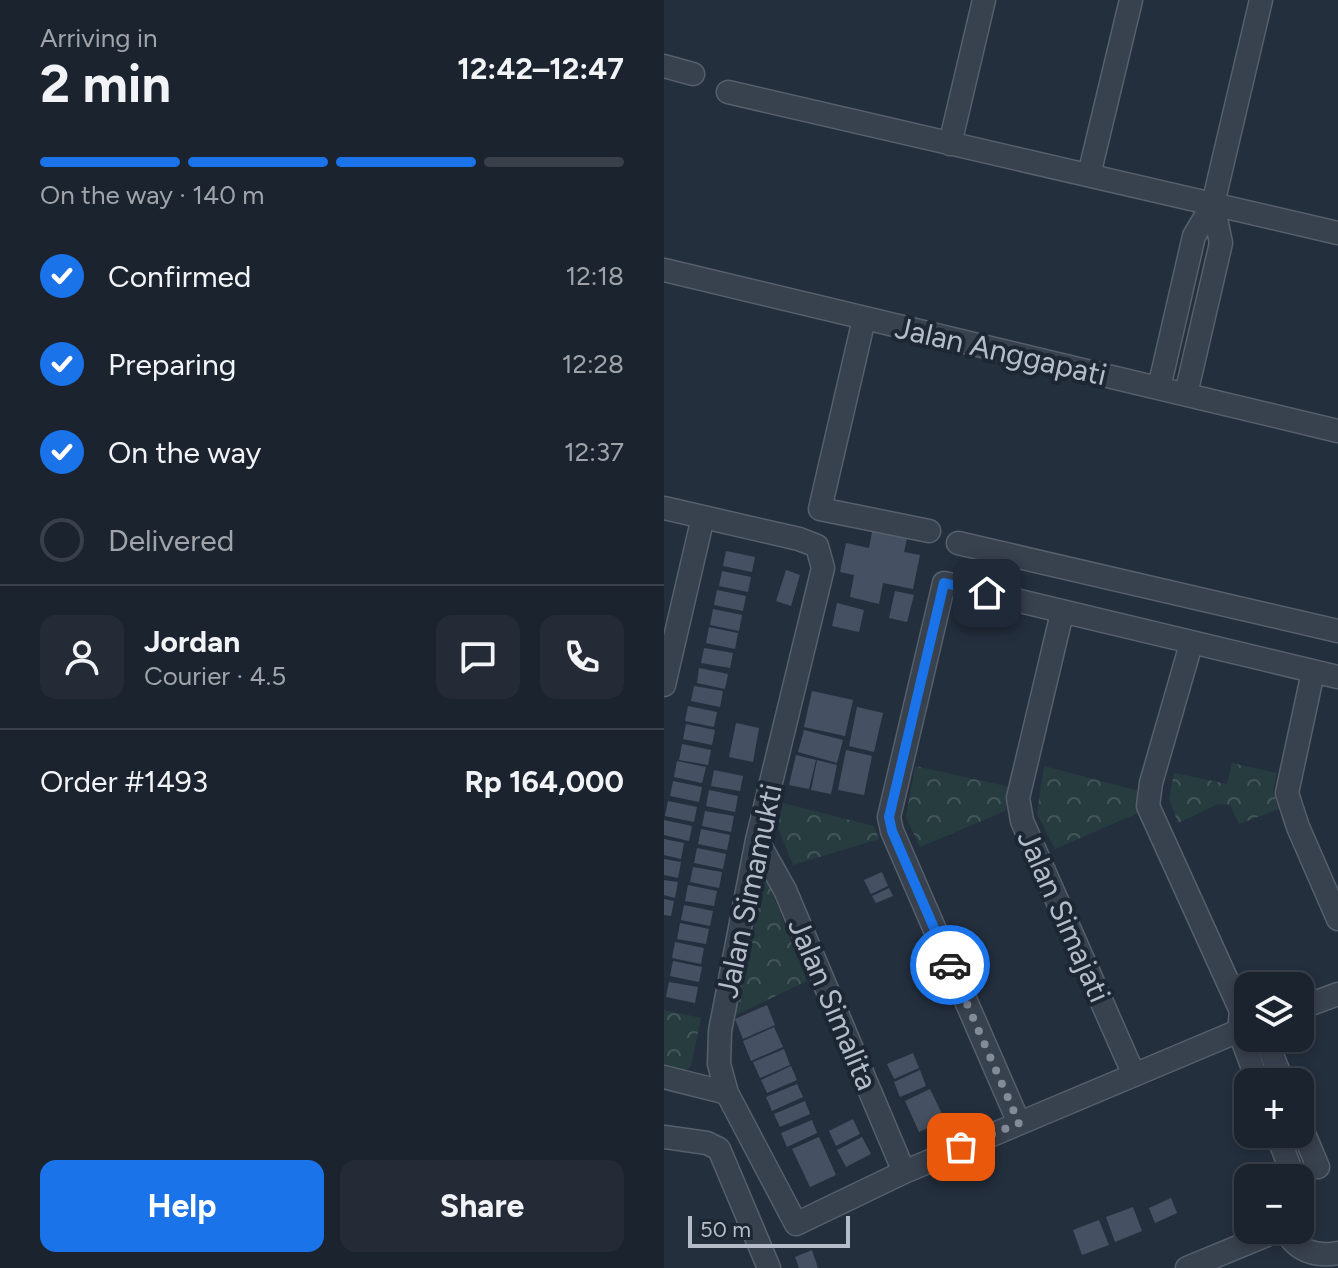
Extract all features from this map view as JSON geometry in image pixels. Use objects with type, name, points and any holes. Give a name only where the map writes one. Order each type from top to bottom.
[{"type":"street","points":[[950,144],[984,0]]},
{"type":"street","points":[[1089,175],[1131,0]]},
{"type":"street","points":[[1159,388],[1194,236],[1213,204],[1261,0]]},
{"type":"street","points":[[664,66],[693,74]]},
{"type":"street","points":[[728,92],[1213,204],[1336,226]]},
{"type":"street","points":[[1186,394],[1221,243],[1213,204]]},
{"type":"street","name":"Jalan Anggapati","points":[[664,270],[1338,431]]},
{"type":"street","points":[[864,319],[820,509],[929,531]]},
{"type":"street","points":[[664,508],[703,517],[664,685]]},
{"type":"street","name":"Jalan Simamukti","points":[[703,517],[817,546],[823,568],[757,840],[720,1031],[719,1064],[727,1093],[796,1224],[904,1172]]},
{"type":"street","points":[[958,543],[1338,631]]},
{"type":"street","points":[[1019,1123],[892,831],[889,817],[944,583],[1338,677]]},
{"type":"street","name":"Jalan Simajati","points":[[1062,613],[1018,798],[1022,821],[1134,1075]]},
{"type":"street","points":[[1191,644],[1151,783],[1148,806],[1234,999]]},
{"type":"street","points":[[1313,672],[1287,793],[1298,827],[1338,919]]},
{"type":"street","name":"Jalan Simalita","points":[[757,840],[785,890],[904,1172]]},
{"type":"street","points":[[1314,1003],[1338,994]]},
{"type":"street","points":[[904,1172],[1134,1075],[1234,1026]]},
{"type":"street","points":[[664,1077],[727,1093]]},
{"type":"street","points":[[664,1137],[707,1143],[719,1149],[769,1268]]},
{"type":"street","points":[[1314,1146],[1328,1168]]},
{"type":"street","points":[[1187,1268],[1245,1244]]},
{"type":"street","points":[[1296,1244],[1306,1251],[1334,1258]]},
{"type":"green space","points":[[1232,763],[1277,773],[1273,791],[1279,809],[1239,824],[1230,805],[1218,804],[1178,823],[1169,799],[1174,773],[1227,784]]},
{"type":"green space","points":[[915,766],[1010,787],[1005,811],[920,847],[906,817]]},
{"type":"green space","points":[[1044,766],[1142,792],[1140,812],[1055,849],[1037,814]]},
{"type":"green space","points":[[783,803],[874,826],[879,839],[793,865],[778,828]]},
{"type":"green space","points":[[765,875],[807,981],[730,1018],[746,965]]},
{"type":"green space","points":[[664,1010],[701,1018],[691,1066],[685,1071],[664,1065]]},
{"type":"building","points":[[873,527],[908,534],[904,552],[920,555],[913,589],[883,583],[879,604],[850,597],[854,575],[840,572],[846,543],[869,548]]},
{"type":"building","points":[[726,551],[755,557],[752,572],[723,566]]},
{"type":"building","points":[[786,570],[800,575],[791,606],[776,601]]},
{"type":"building","points":[[722,571],[751,577],[748,592],[719,586]]},
{"type":"building","points":[[717,590],[746,596],[743,611],[714,605]]},
{"type":"building","points":[[895,591],[914,595],[907,622],[889,618]]},
{"type":"building","points":[[837,603],[864,610],[859,632],[832,626]]},
{"type":"building","points":[[713,609],[742,615],[739,631],[710,625]]},
{"type":"building","points":[[709,627],[738,633],[735,649],[706,643]]},
{"type":"building","points":[[704,648],[733,653],[730,668],[701,663]]},
{"type":"building","points":[[699,668],[728,674],[725,689],[697,683]]},
{"type":"building","points":[[694,686],[723,691],[720,707],[691,701]]},
{"type":"building","points":[[812,691],[853,700],[845,736],[804,727]]},
{"type":"building","points":[[688,706],[717,712],[714,727],[685,721]]},
{"type":"building","points":[[857,707],[883,713],[874,752],[849,746]]},
{"type":"building","points":[[736,723],[759,728],[753,762],[729,757]]},
{"type":"building","points":[[686,724],[715,730],[712,745],[683,739]]},
{"type":"building","points":[[804,730],[843,740],[837,763],[798,752]]},
{"type":"building","points":[[682,744],[711,750],[708,765],[679,760]]},
{"type":"building","points":[[846,750],[872,756],[864,795],[838,790]]},
{"type":"building","points":[[796,755],[816,760],[809,789],[789,785]]},
{"type":"building","points":[[817,760],[837,765],[831,794],[811,790]]},
{"type":"building","points":[[677,761],[706,767],[702,783],[674,777]]},
{"type":"building","points":[[714,770],[743,776],[740,791],[711,786]]},
{"type":"building","points":[[673,781],[702,787],[699,802],[670,796]]},
{"type":"building","points":[[709,790],[738,796],[735,812],[706,806]]},
{"type":"building","points":[[668,801],[697,807],[694,822],[665,816]]},
{"type":"building","points":[[705,811],[734,816],[731,832],[702,826]]},
{"type":"building","points":[[664,820],[692,826],[689,841],[664,835]]},
{"type":"building","points":[[701,829],[730,835],[727,850],[698,844]]},
{"type":"building","points":[[664,839],[684,843],[681,859],[664,855]]},
{"type":"building","points":[[697,848],[726,854],[723,869],[694,863]]},
{"type":"building","points":[[664,859],[681,862],[678,878],[664,875]]},
{"type":"building","points":[[693,867],[722,872],[719,888],[690,882]]},
{"type":"building","points":[[882,872],[888,886],[871,894],[864,880]]},
{"type":"building","points":[[664,880],[678,882],[675,898],[664,895]]},
{"type":"building","points":[[688,885],[717,891],[714,906],[685,901]]},
{"type":"building","points":[[889,888],[893,896],[876,903],[872,896]]},
{"type":"building","points":[[664,899],[674,901],[671,916],[664,915]]},
{"type":"building","points":[[684,905],[713,911],[710,926],[681,920]]},
{"type":"building","points":[[680,923],[709,929],[706,944],[677,939]]},
{"type":"building","points":[[675,942],[704,948],[701,964],[672,958]]},
{"type":"building","points":[[673,961],[702,967],[699,982],[670,976]]},
{"type":"building","points":[[669,982],[698,987],[695,1003],[666,997]]},
{"type":"building","points":[[767,1005],[775,1025],[743,1039],[735,1019]]},
{"type":"building","points":[[774,1027],[783,1047],[751,1061],[743,1041]]},
{"type":"building","points":[[784,1049],[790,1065],[760,1078],[753,1062]]},
{"type":"building","points":[[913,1053],[919,1068],[894,1079],[887,1064]]},
{"type":"building","points":[[791,1066],[797,1080],[767,1093],[761,1080]]},
{"type":"building","points":[[920,1070],[926,1086],[900,1097],[894,1082]]},
{"type":"building","points":[[797,1084],[803,1097],[772,1111],[766,1097]]},
{"type":"building","points":[[930,1089],[945,1120],[919,1132],[905,1101]]},
{"type":"building","points":[[805,1101],[810,1114],[780,1127],[774,1114]]},
{"type":"building","points":[[853,1119],[860,1134],[836,1146],[829,1131]]},
{"type":"building","points":[[812,1120],[817,1133],[787,1147],[781,1133]]},
{"type":"building","points":[[819,1137],[836,1175],[810,1187],[792,1149]]},
{"type":"building","points":[[862,1137],[871,1154],[846,1167],[837,1150]]},
{"type":"building","points":[[1171,1198],[1177,1213],[1155,1223],[1149,1208]]},
{"type":"building","points":[[1133,1207],[1142,1231],[1115,1242],[1106,1217]]},
{"type":"building","points":[[1099,1220],[1109,1245],[1082,1255],[1073,1230]]},
{"type":"building","points":[[812,1250],[818,1268],[799,1268],[795,1257]]},
{"type":"way so far","points":[[950,965],[1019,1123],[961,1147]]},
{"type":"route","points":[[950,965],[892,831],[889,817],[944,583],[987,593]]}]
